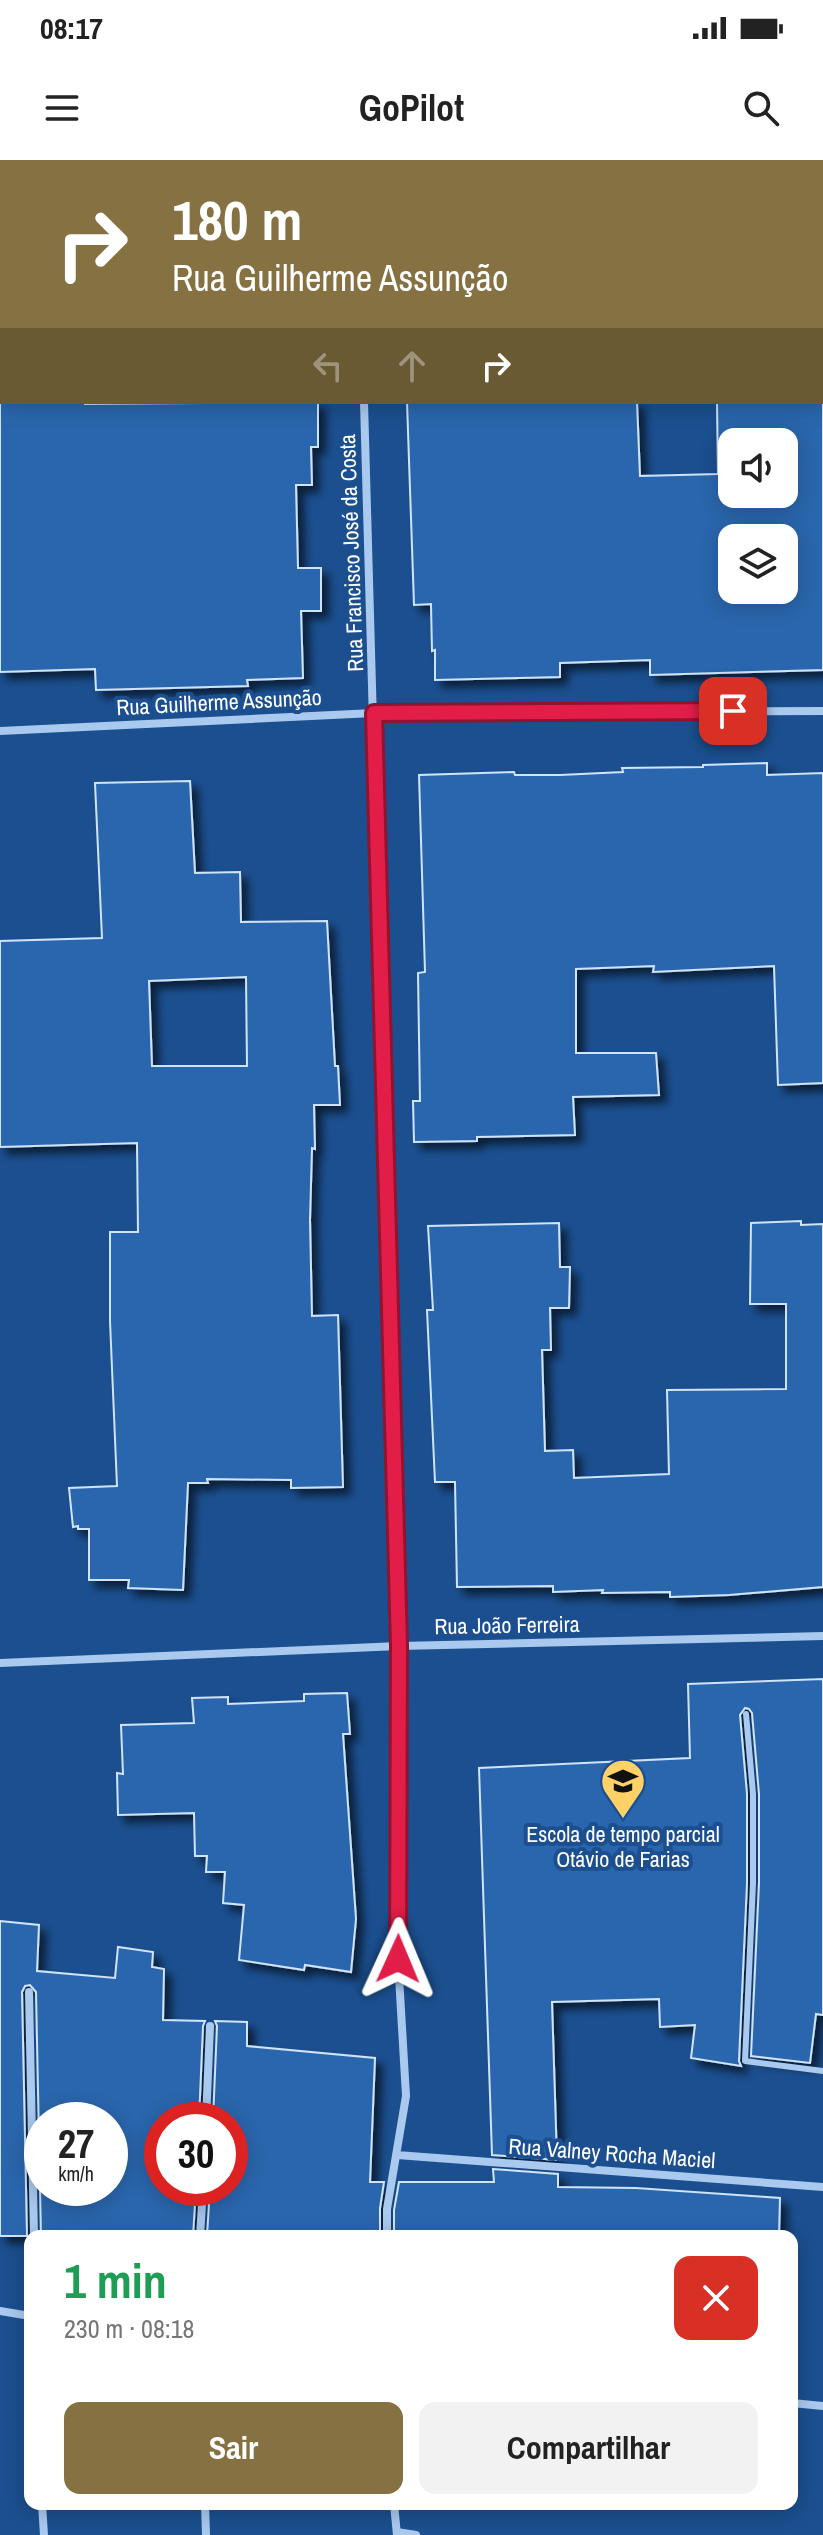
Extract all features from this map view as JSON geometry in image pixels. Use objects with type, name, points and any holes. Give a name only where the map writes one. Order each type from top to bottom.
[{"type":"street","name":"Rua Francisco José da Costa","points":[[364,404],[399,1646],[398,1959],[406,2096],[387,2209],[387,2230]]},
{"type":"street","name":"Rua Guilherme Assunção","points":[[0,731],[374,713],[823,711]]},
{"type":"street","name":"Rua João Ferreira","points":[[0,1663],[399,1646],[823,1636]]},
{"type":"street","points":[[29,1992],[34,2230]]},
{"type":"street","points":[[207,2102],[210,2026]]},
{"type":"street","name":"Rua Valney Rocha Maciel","points":[[397,2155],[823,2187]]},
{"type":"street","points":[[200,2230],[202,2206]]},
{"type":"street","points":[[0,2311],[24,2315]]},
{"type":"street","points":[[798,2404],[823,2406]]},
{"type":"street","points":[[42,2510],[44,2535]]},
{"type":"street","points":[[205,2510],[206,2535]]},
{"type":"street","points":[[395,2510],[397,2534],[416,2535]]},
{"type":"lane","points":[[746,1714],[753,1794],[753,1883],[745,2061],[823,2071]]},
{"type":"building","points":[[0,404],[318,404],[318,447],[311,447],[312,485],[296,485],[298,568],[321,568],[321,611],[301,611],[303,678],[247,680],[248,686],[96,690],[95,669],[0,672]]},
{"type":"building","points":[[407,404],[637,404],[640,476],[718,474],[717,404],[823,404],[823,670],[650,675],[650,660],[560,663],[560,677],[435,680],[435,650],[432,651],[431,604],[414,605]]},
{"type":"building","points":[[767,763],[767,775],[823,773],[823,1083],[778,1085],[774,966],[653,972],[654,966],[576,969],[576,1053],[656,1053],[659,1095],[573,1097],[575,1135],[414,1142],[413,1101],[420,1101],[418,973],[425,972],[419,775],[514,772],[515,775],[560,775],[623,772],[622,768]]},
{"type":"building","points":[[190,781],[195,873],[240,872],[241,922],[327,921],[340,1105],[314,1105],[315,1149],[312,1148],[310,1220],[312,1316],[338,1315],[343,1487],[291,1488],[291,1480],[207,1479],[208,1483],[188,1483],[183,1590],[128,1588],[129,1580],[89,1580],[89,1529],[73,1527],[69,1488],[117,1486],[110,1321],[110,1232],[138,1232],[137,1143],[0,1147],[0,941],[102,938],[95,783]],"holes":[[[246,977],[247,1066],[152,1066],[149,981]]]},
{"type":"building","points":[[801,1221],[801,1225],[823,1224],[823,1587],[670,1597],[670,1592],[553,1592],[553,1586],[457,1587],[455,1482],[435,1482],[427,1310],[433,1310],[428,1226],[559,1223],[560,1267],[570,1267],[569,1308],[550,1308],[551,1350],[542,1350],[545,1451],[573,1450],[574,1478],[669,1474],[667,1390],[786,1389],[786,1304],[750,1304],[751,1223]]},
{"type":"building","points":[[823,1679],[823,2015],[816,2014],[810,2063],[751,2056],[759,1883],[759,1794],[752,1713],[745,1708],[740,1715],[747,1794],[741,2066],[691,2058],[695,2025],[660,2027],[659,1999],[552,2002],[557,2160],[492,2155],[479,1768],[690,1758],[688,1684]]},
{"type":"building","points":[[347,1693],[350,1734],[343,1734],[356,1919],[351,1972],[305,1965],[304,1970],[239,1960],[244,1905],[223,1903],[225,1872],[206,1872],[207,1856],[195,1856],[194,1813],[118,1815],[117,1773],[123,1774],[121,1725],[194,1723],[192,1698],[228,1697],[228,1704],[304,1701],[304,1694]]},
{"type":"building","points":[[0,1921],[39,1925],[37,1971],[115,1978],[118,1947],[153,1952],[152,1967],[164,1969],[163,2020],[205,2021],[200,2102],[144,2102],[144,2206],[195,2206],[193,2230],[41,2230],[40,2206],[128,2206],[128,2102],[38,2102],[36,1992],[30,1985],[25,1986],[22,1992],[27,2230],[24,2230],[24,2236],[0,2236]]},
{"type":"building","points":[[215,2021],[247,2022],[247,2046],[375,2058],[370,2182],[384,2182],[380,2230],[207,2230],[209,2206],[248,2206],[248,2102],[214,2102]]},
{"type":"building","points":[[493,2169],[558,2174],[558,2187],[636,2188],[780,2198],[779,2230],[394,2230],[399,2182],[494,2182]]},
{"type":"place","name":"Escola de tempo parcial Otávio de Farias","points":[[623,1820]]},
{"type":"route","points":[[398,1959],[399,1646],[374,713],[733,711]]}]
